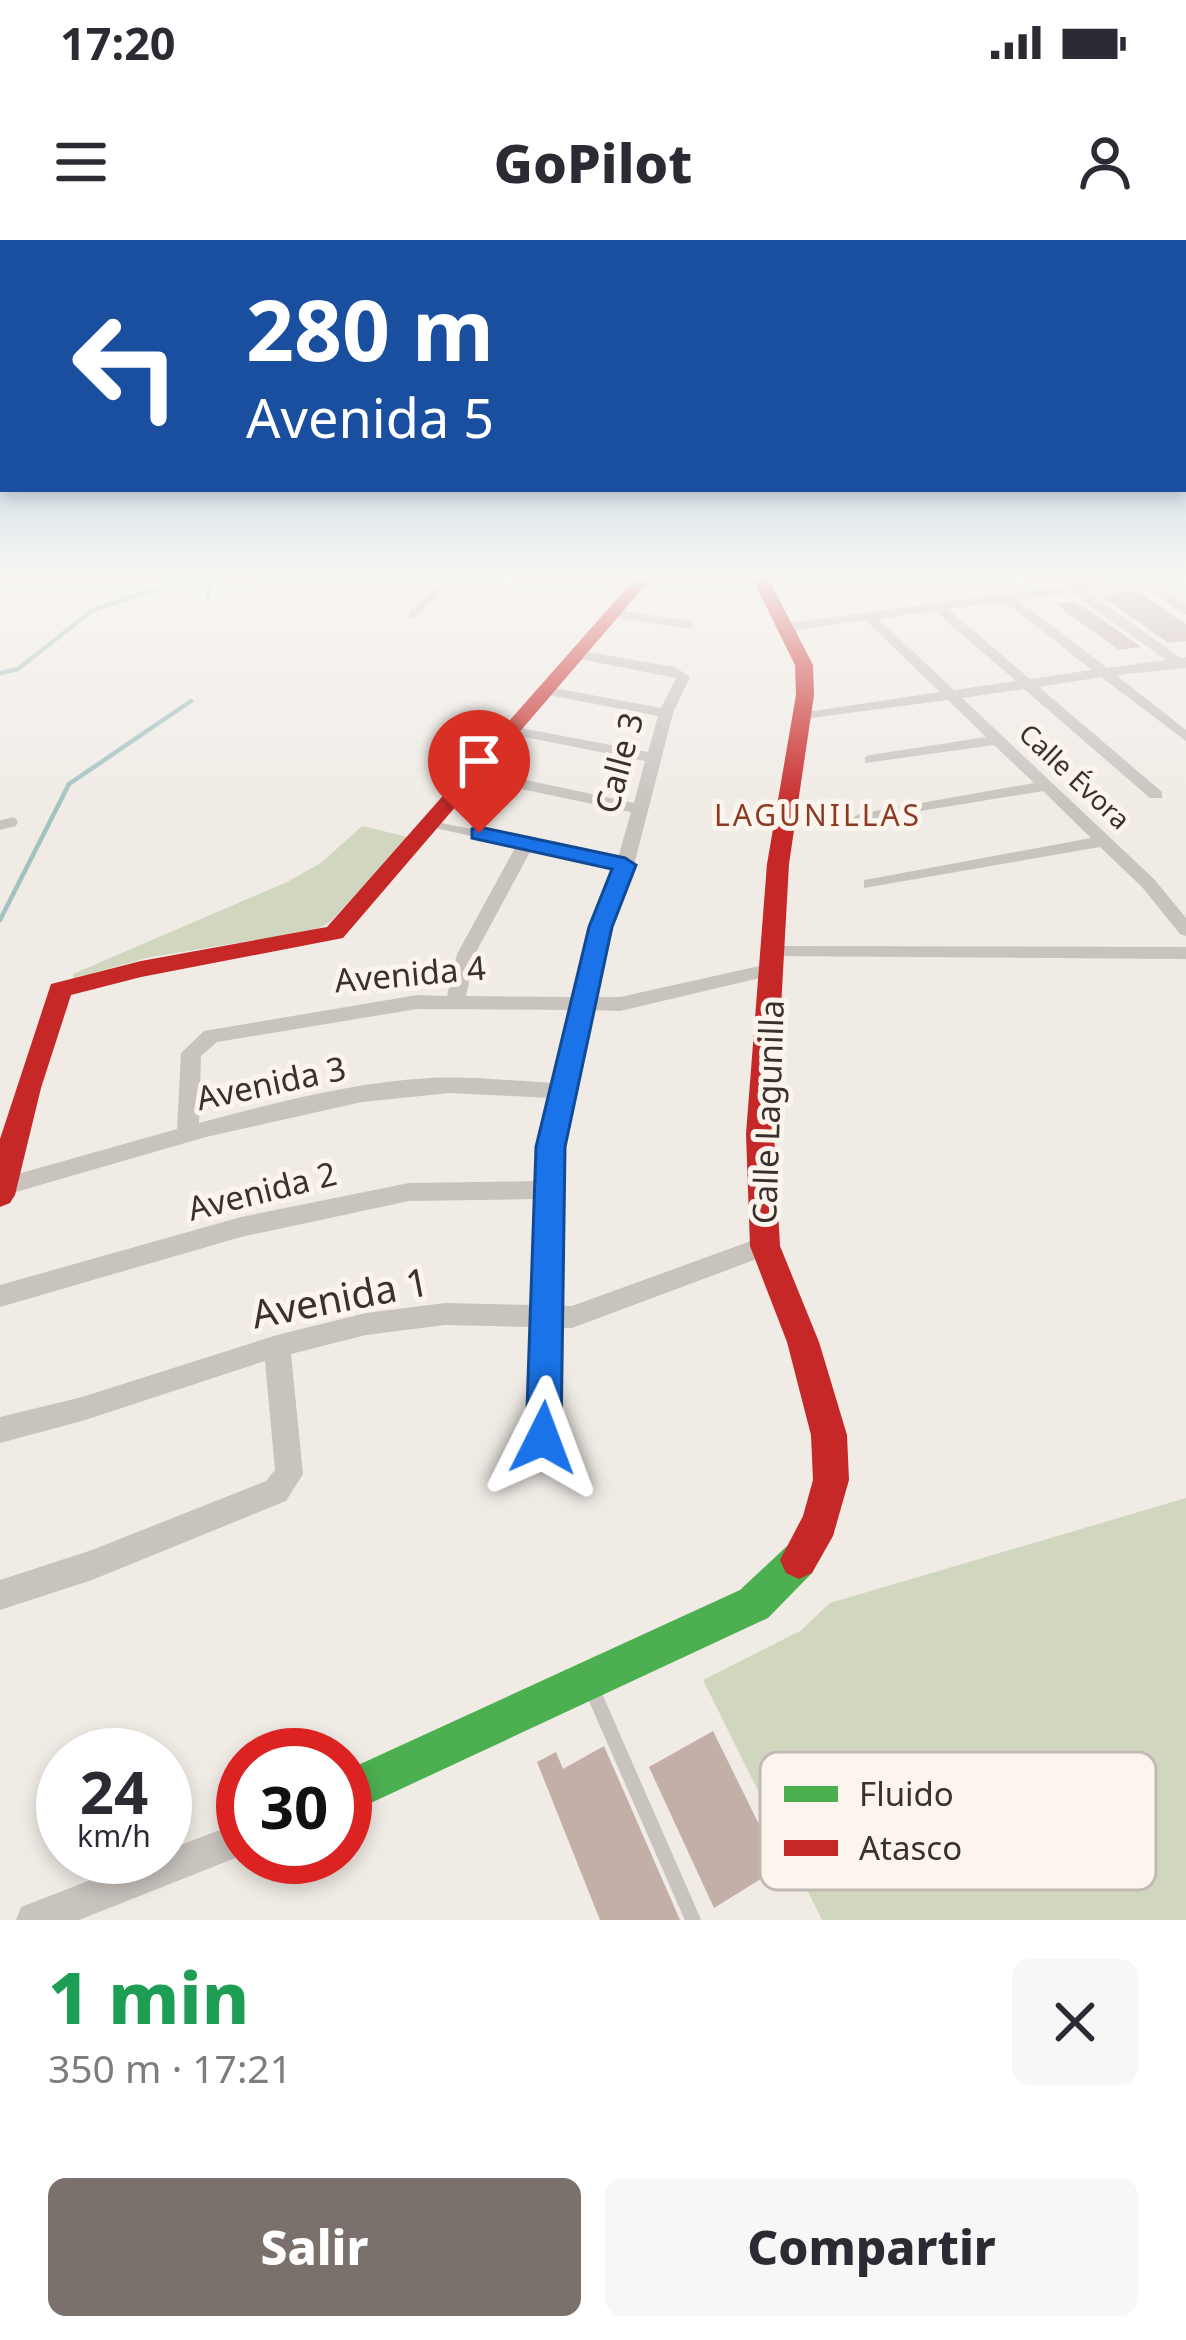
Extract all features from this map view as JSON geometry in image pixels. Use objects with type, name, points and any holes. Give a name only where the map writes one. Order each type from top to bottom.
[{"type":"street","name":"Calle Lagunilla","points":[[372,1780],[754,1604],[784,1581],[810,1551],[824,1522],[832,1489],[829,1425],[765,1246],[760,1134],[778,864],[805,665],[799,652]]},
{"type":"street","name":"Calle Évora","points":[[906,652],[1148,883],[1186,930]]},
{"type":"street","points":[[992,652],[1156,795]]},
{"type":"street","points":[[1078,652],[1186,737]]},
{"type":"street","points":[[575,654],[432,823],[625,865]]},
{"type":"street","name":"Calle 3","points":[[543,1438],[550,1318],[546,1190],[561,1091],[601,927],[625,865],[681,674],[575,654]]},
{"type":"street","points":[[800,717],[1183,664]]},
{"type":"street","points":[[543,690],[666,713]]},
{"type":"street","points":[[510,730],[654,758]]},
{"type":"street","points":[[870,760],[995,740]]},
{"type":"street","points":[[474,774],[641,808]]},
{"type":"street","points":[[860,819],[1045,786]]},
{"type":"street","name":"Avenida 4","points":[[1,1191],[27,1088],[60,990],[141,969],[313,940],[343,927],[432,823]]},
{"type":"street","points":[[870,884],[1103,841]]},
{"type":"street","points":[[456,999],[466,954],[526,844]]},
{"type":"street","name":"Avenida 4","points":[[188,1136],[191,1053],[197,1043],[234,1033],[456,999],[620,1004],[773,960],[1186,953]]},
{"type":"street","name":"Avenida 3","points":[[1,1191],[188,1136],[415,1087],[561,1091]]},
{"type":"street","name":"Avenida 2","points":[[0,1296],[241,1228],[409,1192],[546,1190]]},
{"type":"street","name":"Avenida 1","points":[[0,1430],[82,1409],[277,1346],[404,1317],[572,1317],[765,1246]]},
{"type":"street","points":[[0,1595],[92,1565],[276,1491],[290,1474],[277,1346]]},
{"type":"street","points":[[34,1920],[216,1849]]},
{"type":"lane","points":[[0,825],[13,822]]},
{"type":"lane","points":[[588,1680],[693,1920]]},
{"type":"green space","points":[[362,826],[408,837],[331,921],[316,930],[151,957],[74,978],[73,974],[287,882],[321,863]]},
{"type":"green space","points":[[1186,1498],[1186,1920],[822,1920],[807,1890],[1156,1890],[1156,1752],[760,1752],[760,1795],[703,1680],[800,1631],[830,1603]]},
{"type":"building","points":[[713,1731],[760,1826],[760,1879],[714,1908],[649,1767]]},
{"type":"building","points":[[604,1746],[680,1920],[600,1920],[537,1762],[556,1752],[563,1769]]},
{"type":"waterway","points":[[0,673],[18,669],[39,652]]},
{"type":"waterway","points":[[0,920],[69,784],[191,701]]},
{"type":"traffic: fast","points":[[372,1781],[754,1604],[799,1560]]},
{"type":"traffic: jam","points":[[0,1195],[27,1088],[60,990],[141,969],[335,933],[578,652]]},
{"type":"traffic: jam","points":[[798,652],[804,665],[805,695],[778,864],[760,1134],[765,1246],[803,1342],[829,1435],[831,1480],[820,1523],[799,1560]]},
{"type":"district","name":"LAGUNILLAS","points":[[818,816]]},
{"type":"route","points":[[479,833],[625,865],[601,927],[550,1147],[546,1190],[550,1318],[543,1438]]}]
